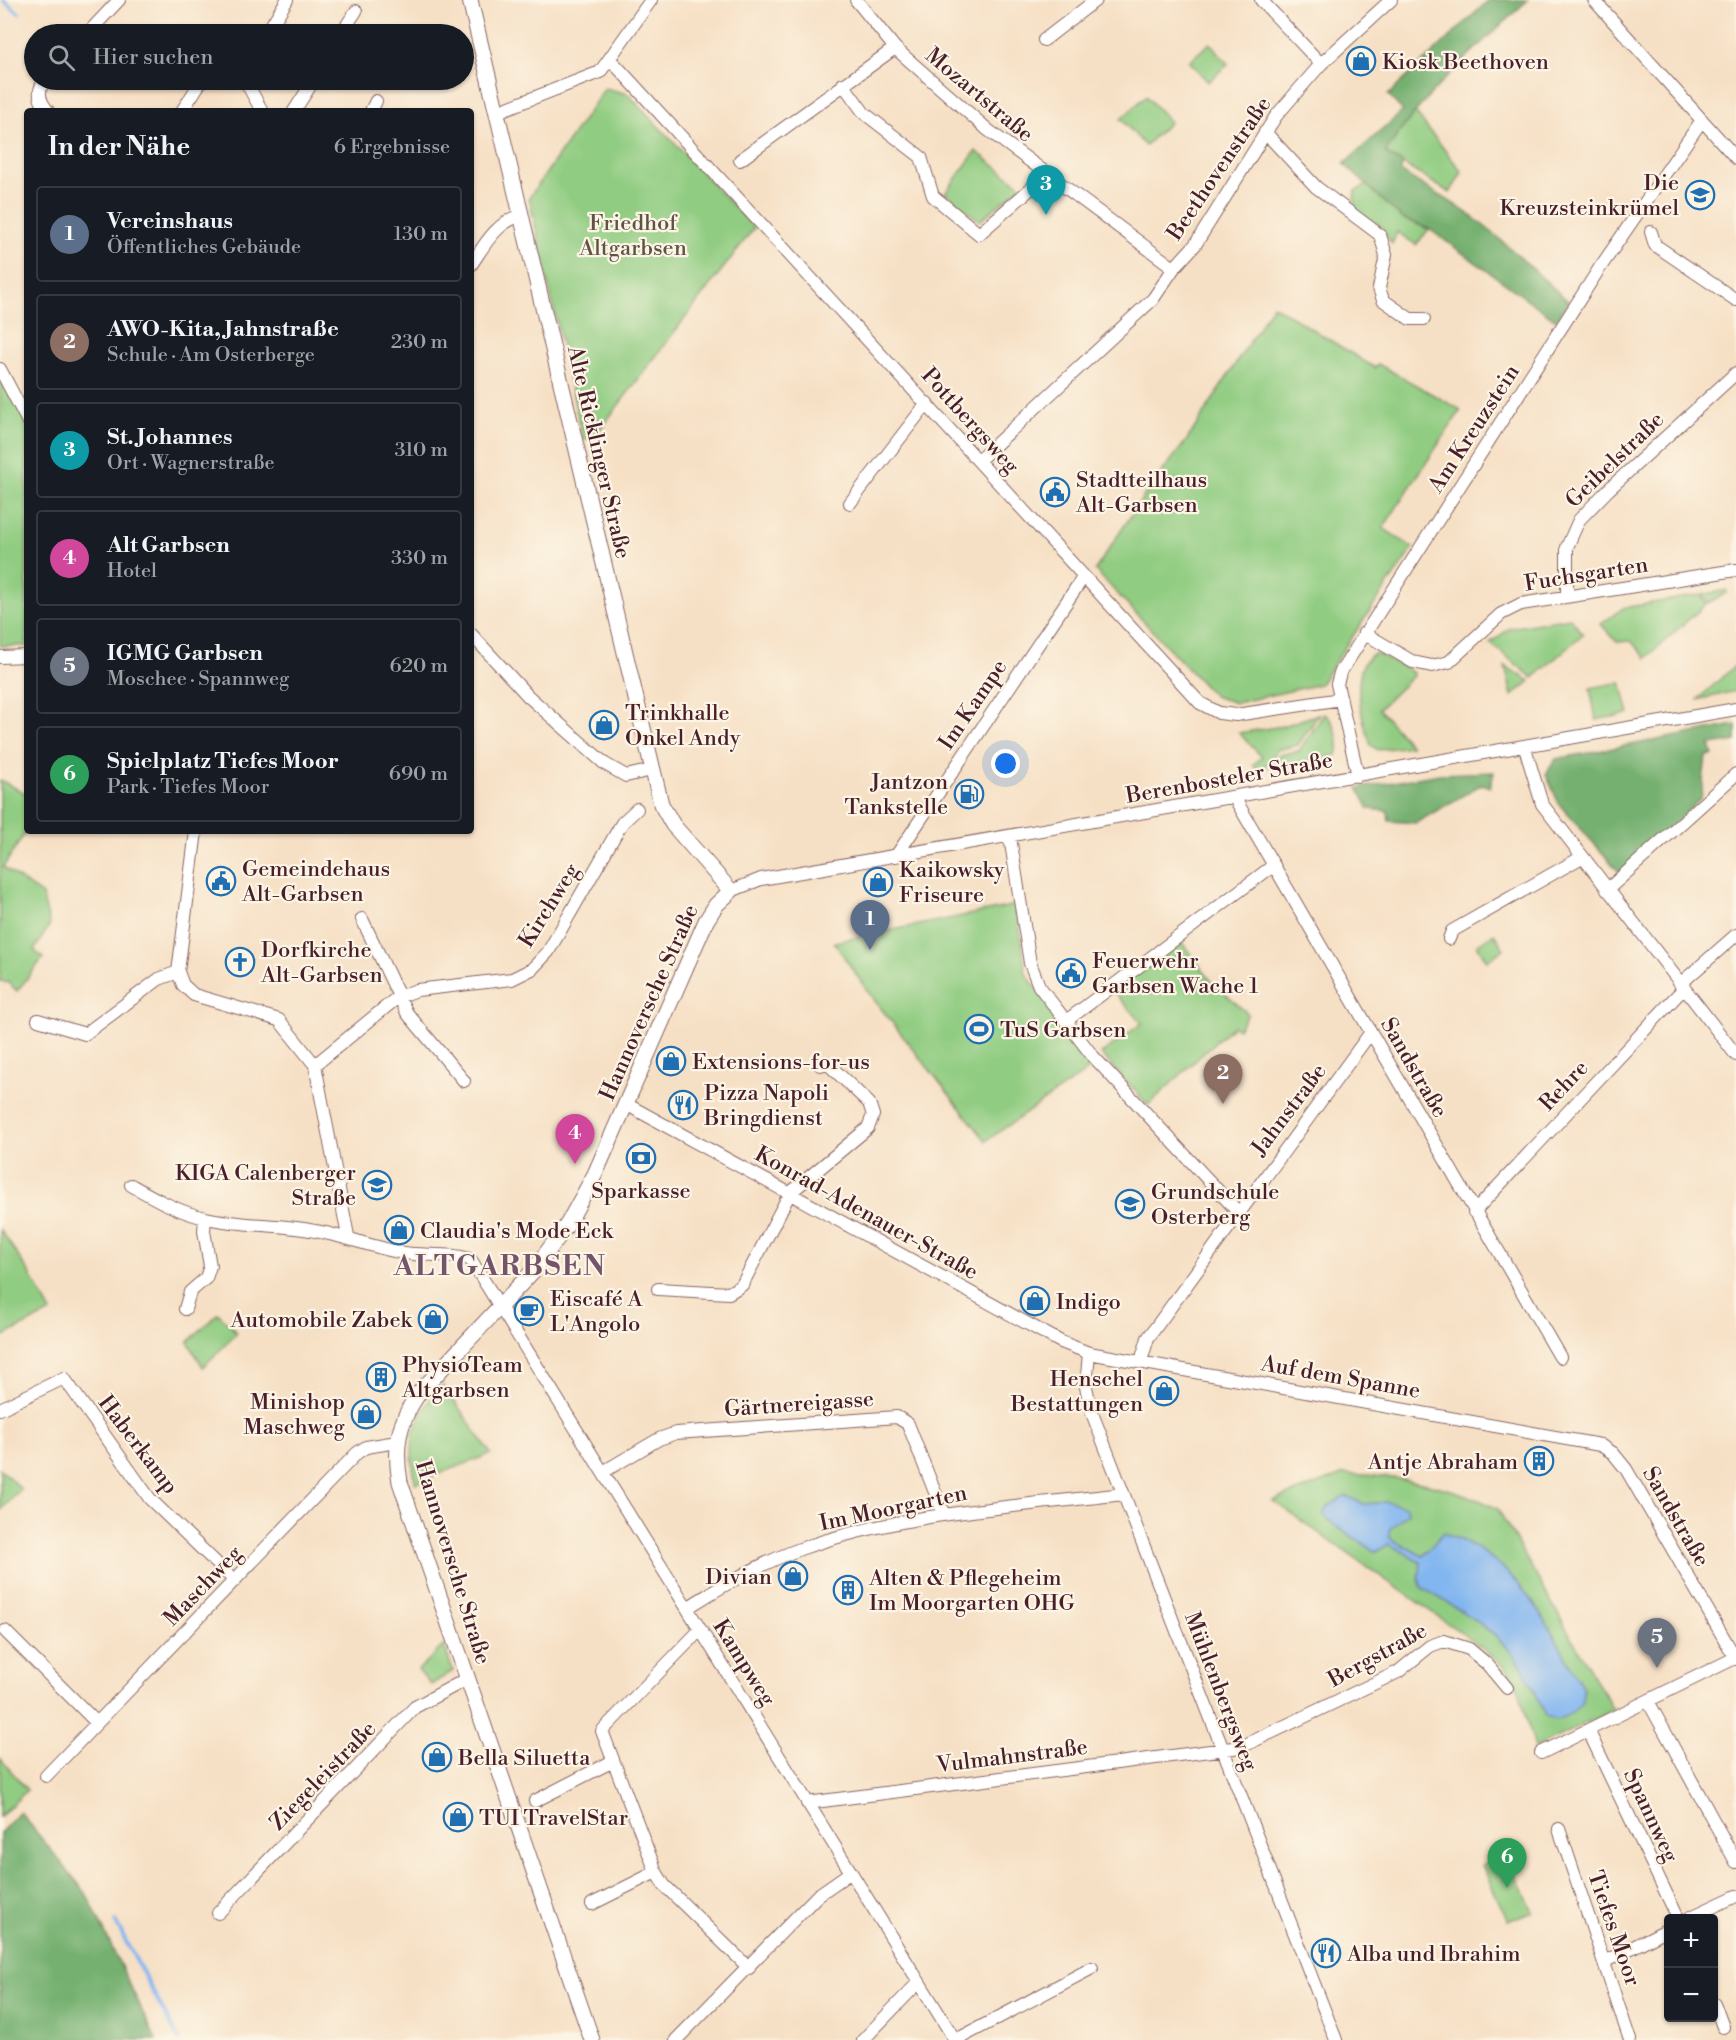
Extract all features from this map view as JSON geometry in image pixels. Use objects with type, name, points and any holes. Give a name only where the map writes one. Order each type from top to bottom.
[{"type":"main road","name":"Alte Ricklinger Straße","points":[[470,0],[652,770],[666,816],[731,891]]},
{"type":"main road","name":"Hannoversche Straße","points":[[592,2040],[400,1482],[397,1443],[403,1418],[418,1394],[537,1266],[567,1225],[594,1177],[706,921],[716,905],[731,891]]},
{"type":"street","points":[[96,24],[119,0]]},
{"type":"street","points":[[272,24],[287,0]]},
{"type":"street","points":[[497,112],[600,72],[611,60],[651,0]]},
{"type":"street","points":[[1044,40],[1096,0]]},
{"type":"street","points":[[1261,0],[1322,64]]},
{"type":"street","name":"Beethovenstraße","points":[[979,460],[1153,299],[1174,268],[1195,245],[1265,132],[1322,64],[1391,0]]},
{"type":"street","points":[[1594,0],[1736,158]]},
{"type":"street","name":"Mozartstraße","points":[[859,1],[895,48],[988,130],[1174,268]]},
{"type":"street","points":[[348,24],[356,11]]},
{"type":"street","points":[[740,160],[895,48]]},
{"type":"street","name":"Pottbergsweg","points":[[611,60],[1209,710],[1236,715],[1341,699]]},
{"type":"street","points":[[843,84],[864,113],[921,157],[933,196],[979,234],[1036,184],[1050,176]]},
{"type":"street","points":[[41,90],[40,98],[46,108]]},
{"type":"street","points":[[184,108],[196,90]]},
{"type":"street","points":[[251,90],[260,108]]},
{"type":"street","points":[[296,108],[308,90]]},
{"type":"street","name":"Am Kreuzstein","points":[[1358,776],[1337,684],[1340,673],[1599,269],[1702,120]]},
{"type":"street","points":[[1265,132],[1316,187],[1380,235],[1386,255],[1379,288],[1383,300],[1410,319],[1424,319]]},
{"type":"street","points":[[474,260],[493,232],[512,218],[521,215]]},
{"type":"street","points":[[1651,232],[1655,245],[1736,300]]},
{"type":"street","points":[[0,369],[24,414]]},
{"type":"street","name":"Geibelstraße","points":[[1567,596],[1567,547],[1579,520],[1608,490],[1736,373]]},
{"type":"street","points":[[850,503],[927,403]]},
{"type":"street","name":"Fuchsgarten","points":[[1364,633],[1413,662],[1432,666],[1449,663],[1508,609],[1521,604],[1736,570]]},
{"type":"street","name":"Im Kampe","points":[[896,856],[1084,576]]},
{"type":"street","points":[[474,637],[528,696],[605,764],[626,776],[652,770]]},
{"type":"street","points":[[0,657],[24,656]]},
{"type":"street","name":"Berenbosteler Straße","points":[[731,891],[754,880],[1736,710]]},
{"type":"street","points":[[1526,748],[1542,804],[1736,1055]]},
{"type":"street","points":[[1607,890],[1736,774]]},
{"type":"street","name":"Sandstraße","points":[[1234,797],[1560,1357]]},
{"type":"street","name":"Kirchweg","points":[[315,1065],[398,997],[417,990],[512,979],[532,969],[548,952],[622,823],[637,809]]},
{"type":"street","points":[[131,1185],[153,1198],[205,1218],[348,1236],[315,1065],[279,1020],[194,995],[183,985],[178,972],[196,834]]},
{"type":"street","points":[[1010,837],[1032,971],[1047,998],[1091,1054],[1238,1212]]},
{"type":"street","points":[[1449,939],[1452,931],[1582,857]]},
{"type":"street","points":[[1066,1021],[1274,865]]},
{"type":"street","points":[[362,919],[406,1012],[464,1081]]},
{"type":"street","name":"Rehre","points":[[1474,1212],[1682,986],[1736,935]]},
{"type":"street","points":[[38,1020],[85,1034],[159,979],[178,972]]},
{"type":"street","name":"Jahnstraße","points":[[1141,1361],[1148,1338],[1371,1032]]},
{"type":"street","points":[[658,1289],[729,1293],[736,1290],[742,1285],[790,1194],[872,1122],[872,1110],[868,1103],[826,1063],[820,1065]]},
{"type":"street","name":"Konrad-Adenauer-Straße","points":[[626,1104],[1061,1342],[1089,1353]]},
{"type":"street","points":[[185,1309],[190,1292],[206,1278],[210,1266],[204,1231],[205,1218]]},
{"type":"street","name":"Kampweg","points":[[348,1236],[383,1250],[467,1258],[479,1269],[955,2040]]},
{"type":"street","name":"Auf dem Spanne","points":[[1089,1353],[1586,1440]]},
{"type":"street","name":"Mühlenbergsweg","points":[[1089,1353],[1087,1396],[1336,2040]]},
{"type":"street","name":"Haberkamp","points":[[0,1409],[64,1378],[150,1499],[236,1581]]},
{"type":"street","name":"Gärtnereigasse","points":[[603,1472],[659,1439],[676,1433],[895,1417],[908,1424],[944,1515]]},
{"type":"street","name":"Sandstraße","points":[[1586,1440],[1607,1449],[1620,1461],[1736,1659]]},
{"type":"street","name":"Maschweg","points":[[46,1776],[361,1449],[397,1443]]},
{"type":"street","name":"Im Moorgarten","points":[[687,1608],[743,1574],[801,1549],[862,1531],[944,1515],[1123,1494]]},
{"type":"street","points":[[700,1630],[602,1731],[656,1872],[672,1895],[748,1968]]},
{"type":"street","points":[[5,1631],[97,1723]]},
{"type":"street","name":"Bergstraße","points":[[1222,1750],[1240,1747],[1398,1672],[1436,1642],[1452,1642],[1469,1649],[1487,1664],[1508,1688]]},
{"type":"street","points":[[1541,1753],[1736,1659]]},
{"type":"street","name":"Ziegeleistraße","points":[[218,1913],[415,1707],[467,1679]]},
{"type":"street","points":[[1648,1701],[1736,1862]]},
{"type":"street","name":"Spannweg","points":[[1588,1730],[1676,1914]]},
{"type":"street","name":"Vulmahnstraße","points":[[807,1803],[1222,1750]]},
{"type":"street","points":[[535,1801],[613,1761]]},
{"type":"street","name":"Tiefes Moor","points":[[1559,1829],[1630,2040]]},
{"type":"street","points":[[592,1904],[656,1872]]},
{"type":"street","points":[[676,2040],[818,1895],[850,1872]]},
{"type":"street","points":[[1698,1914],[1736,1896]]},
{"type":"street","points":[[1604,1962],[1664,1931]]},
{"type":"street","points":[[955,2040],[1092,1968]]},
{"type":"street","points":[[863,2040],[918,1983]]},
{"type":"street","points":[[1718,2015],[1723,2027]]},
{"type":"green space","points":[[1489,0],[1528,0],[1434,91],[1400,131],[1385,153],[1402,163],[1401,171],[1460,208],[1488,229],[1568,301],[1556,320],[1429,229],[1402,218],[1344,164],[1403,111],[1388,95]]},
{"type":"green space","points":[[1210,43],[1228,64],[1208,82],[1189,61]]},
{"type":"green space","name":"Friedhof Altgarbsen","points":[[605,88],[628,94],[754,228],[594,437],[583,440],[529,198]]},
{"type":"green space","points":[[1146,96],[1170,122],[1145,146],[1121,119]]},
{"type":"green space","points":[[1414,111],[1462,172],[1450,193],[1385,153]]},
{"type":"green space","points":[[976,151],[1021,186],[980,221],[945,193]]},
{"type":"green space","points":[[1368,185],[1402,218],[1429,229],[1416,245],[1397,232],[1392,244],[1378,223],[1374,224],[1356,212],[1355,191]]},
{"type":"green space","points":[[1273,305],[1375,368],[1378,364],[1461,410],[1383,528],[1413,548],[1320,684],[1236,703],[1214,696],[1095,570],[1148,490],[1187,440]]},
{"type":"green space","points":[[0,366],[24,415],[24,646],[0,646]]},
{"type":"green space","points":[[1726,590],[1727,593],[1708,603],[1701,595]]},
{"type":"green space","points":[[1698,595],[1706,604],[1646,658],[1631,641],[1617,642],[1601,624],[1623,608]]},
{"type":"green space","points":[[1570,618],[1583,634],[1533,678],[1490,643],[1510,628]]},
{"type":"green space","points":[[1376,653],[1413,672],[1413,676],[1379,709],[1411,746],[1378,750],[1371,745],[1361,708],[1359,681],[1367,659]]},
{"type":"green space","points":[[1736,665],[1736,691],[1697,700]]},
{"type":"green space","points":[[1505,666],[1530,681],[1512,696]]},
{"type":"green space","points":[[1621,682],[1629,714],[1596,720],[1590,688]]},
{"type":"green space","points":[[1319,714],[1298,745],[1277,750],[1264,769],[1257,770],[1253,765],[1262,757],[1239,733],[1283,726]]},
{"type":"green space","points":[[1324,714],[1331,721],[1336,732],[1337,755],[1270,768],[1279,755],[1299,751]]},
{"type":"green space","points":[[1736,725],[1736,741],[1710,745],[1713,755],[1706,756],[1701,799],[1620,873],[1559,804],[1546,774],[1556,759]]},
{"type":"green space","points":[[1494,772],[1490,787],[1482,784],[1416,823],[1389,821],[1388,811],[1369,809],[1358,788],[1440,774]]},
{"type":"green space","points":[[0,780],[24,792],[24,834],[3,867],[42,895],[50,925],[34,950],[43,958],[17,991],[9,983],[0,981]]},
{"type":"green space","name":"TuS Garbsen","points":[[1017,905],[1026,974],[1094,1066],[986,1141],[868,992],[834,942]]},
{"type":"green space","points":[[1494,933],[1504,949],[1487,961],[1477,945]]},
{"type":"green space","points":[[1180,940],[1212,982],[1248,1014],[1238,1029],[1233,1026],[1148,1105],[1101,1054],[1142,1023],[1112,990]]},
{"type":"green space","points":[[0,1229],[30,1274],[51,1312],[0,1338]]},
{"type":"green space","points":[[218,1313],[237,1333],[203,1367],[188,1342]]},
{"type":"green space","points":[[443,1385],[491,1454],[415,1483],[412,1454],[414,1430],[424,1408]]},
{"type":"green space","points":[[0,1469],[21,1489],[0,1511]]},
{"type":"green space","points":[[1344,1474],[1423,1483],[1462,1494],[1498,1509],[1613,1710],[1535,1748],[1519,1690],[1504,1666],[1470,1639],[1273,1501]]},
{"type":"green space","points":[[444,1645],[453,1671],[431,1685],[418,1670]]},
{"type":"green space","points":[[0,1758],[27,1790],[0,1817]]},
{"type":"green space","points":[[20,1812],[86,1893],[156,2040],[0,2040],[0,1833]]},
{"type":"green space","points":[[1505,1854],[1533,1911],[1508,1921],[1482,1865]]},
{"type":"water","points":[[1346,1496],[1364,1504],[1387,1502],[1407,1507],[1408,1513],[1389,1530],[1390,1538],[1423,1556],[1443,1533],[1469,1543],[1511,1575],[1528,1596],[1557,1641],[1583,1688],[1583,1702],[1572,1713],[1557,1720],[1546,1716],[1518,1661],[1498,1638],[1473,1619],[1421,1587],[1419,1578],[1421,1562],[1389,1544],[1376,1552],[1335,1526],[1323,1514],[1330,1505]]},
{"type":"waterway","points":[[3,0],[19,13]]},
{"type":"waterway","points":[[115,1921],[179,2040]]},
{"type":"place","name":"Kiosk Beethoven","points":[[1361,61]]},
{"type":"place","name":"Die Kreuzsteinkrümel","points":[[1700,195]]},
{"type":"place","name":"St. Johannes","points":[[1046,215]]},
{"type":"place","name":"Stadtteilhaus Alt-Garbsen","points":[[1055,492]]},
{"type":"place","name":"Trinkhalle Onkel Andy","points":[[604,725]]},
{"type":"place","name":"Jantzon Tankstelle","points":[[969,794]]},
{"type":"place","name":"Gemeindehaus Alt-Garbsen","points":[[221,881]]},
{"type":"place","name":"Kaikowsky Friseure","points":[[878,882]]},
{"type":"place","name":"Vereinshaus","points":[[870,950]]},
{"type":"place","name":"Dorfkirche Alt-Garbsen","points":[[240,962]]},
{"type":"place","name":"Feuerwehr Garbsen Wache 1","points":[[1071,973]]},
{"type":"place","name":"TuS Garbsen","points":[[979,1029]]},
{"type":"place","name":"Extensions-for-us","points":[[671,1061]]},
{"type":"place","name":"AWO-Kita, Jahnstraße","points":[[1223,1104]]},
{"type":"place","name":"Pizza Napoli Bringdienst","points":[[683,1105]]},
{"type":"place","name":"Sparkasse","points":[[641,1158]]},
{"type":"place","name":"Alt Garbsen","points":[[575,1164]]},
{"type":"place","name":"KIGA Calenberger Straße","points":[[377,1185]]},
{"type":"place","name":"Grundschule Osterberg","points":[[1130,1204]]},
{"type":"place","name":"Claudia's Mode Eck","points":[[399,1230]]},
{"type":"place","name":"Indigo","points":[[1035,1301]]},
{"type":"place","name":"Eiscafé A L'Angolo","points":[[529,1311]]},
{"type":"place","name":"Automobile Zabek","points":[[433,1319]]},
{"type":"place","name":"PhysioTeam Altgarbsen","points":[[381,1377]]},
{"type":"place","name":"Henschel Bestattungen","points":[[1164,1391]]},
{"type":"place","name":"Minishop Maschweg","points":[[366,1414]]},
{"type":"place","name":"Antje Abraham","points":[[1539,1461]]},
{"type":"place","name":"Divian","points":[[793,1576]]},
{"type":"place","name":"Alten & Pflegeheim Im Moorgarten OHG","points":[[848,1590]]},
{"type":"place","name":"IGMG Garbsen","points":[[1657,1668]]},
{"type":"place","name":"Bella Siluetta","points":[[437,1757]]},
{"type":"place","name":"TUI TravelStar","points":[[458,1817]]},
{"type":"place","name":"Spielplatz Tiefes Moor","points":[[1507,1888]]},
{"type":"place","name":"Alba und Ibrahim","points":[[1326,1953]]},
{"type":"district","name":"ALTGARBSEN","points":[[500,1265]]}]
